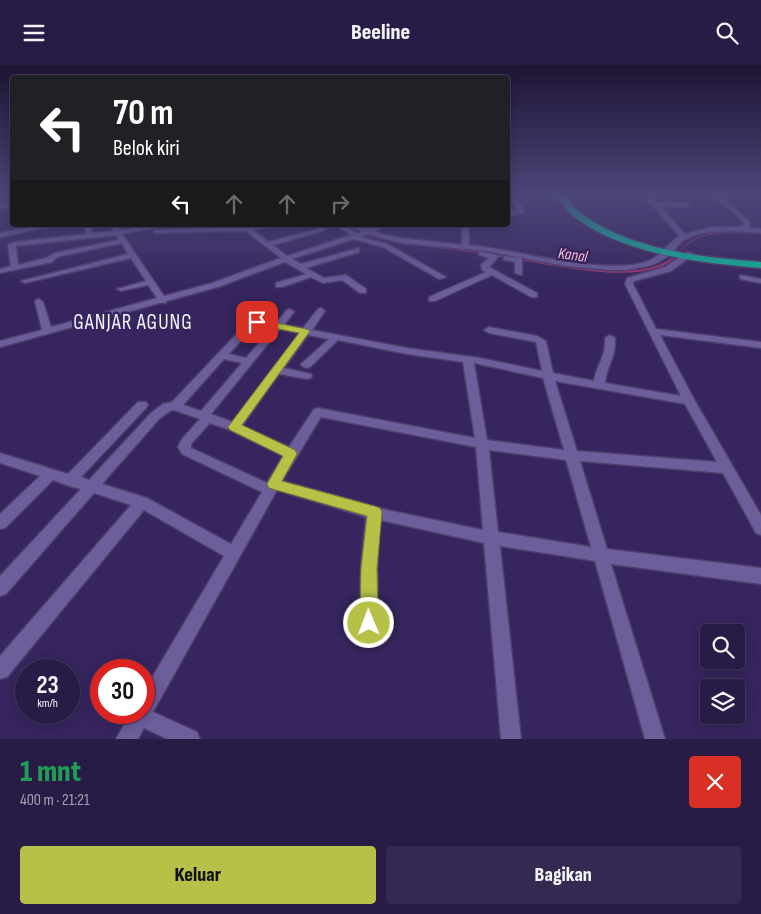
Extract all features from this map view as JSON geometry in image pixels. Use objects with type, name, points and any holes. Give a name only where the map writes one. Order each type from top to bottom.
[{"type":"highway","points":[[595,225],[624,238],[678,253],[761,263]]},
{"type":"highway","points":[[602,225],[635,240],[678,253]]},
{"type":"street","points":[[674,225],[684,236]]},
{"type":"street","points":[[738,229],[747,225]]},
{"type":"street","points":[[0,235],[43,227]]},
{"type":"street","points":[[88,248],[87,235],[90,227]]},
{"type":"street","points":[[114,227],[164,301]]},
{"type":"street","points":[[0,271],[50,259],[55,255],[88,248],[132,232],[156,227]]},
{"type":"street","points":[[234,227],[238,230]]},
{"type":"street","points":[[132,232],[238,230],[259,227]]},
{"type":"street","points":[[268,244],[320,230],[324,227]]},
{"type":"street","points":[[343,227],[361,235],[465,247],[569,263],[613,267],[645,265],[678,253]]},
{"type":"street","points":[[355,227],[363,241],[384,245],[442,277]]},
{"type":"street","points":[[0,344],[164,301],[222,283],[286,259],[361,235],[379,227]]},
{"type":"street","points":[[465,227],[465,247]]},
{"type":"street","points":[[248,229],[286,259],[312,275],[326,281],[344,277],[363,291]]},
{"type":"street","points":[[684,236],[713,230],[738,229],[761,231]]},
{"type":"street","points":[[15,267],[13,244],[87,235],[121,237]]},
{"type":"street","points":[[684,236],[678,253],[668,269],[629,282],[689,401],[761,528]]},
{"type":"street","points":[[300,267],[356,249]]},
{"type":"street","points":[[481,250],[493,256],[519,260],[519,273]]},
{"type":"street","points":[[25,281],[133,255]]},
{"type":"street","points":[[493,256],[484,266],[534,295]]},
{"type":"street","points":[[432,299],[492,272]]},
{"type":"street","points":[[279,285],[312,275]]},
{"type":"street","points":[[744,277],[761,281]]},
{"type":"street","points":[[121,289],[151,282]]},
{"type":"street","points":[[40,302],[47,331]]},
{"type":"street","points":[[234,427],[321,311]]},
{"type":"street","points":[[290,312],[248,361],[186,442],[184,447],[186,451],[272,487],[374,512],[492,537],[601,556],[761,575]]},
{"type":"street","points":[[175,406],[252,323],[306,331],[407,351],[468,359],[548,376],[689,401]]},
{"type":"street","points":[[489,330],[540,340],[548,376],[655,739]]},
{"type":"street","points":[[654,331],[761,345]]},
{"type":"street","points":[[276,370],[307,371],[336,337]]},
{"type":"street","points":[[599,385],[601,370],[608,364],[608,354],[611,350],[610,338]]},
{"type":"street","points":[[222,355],[248,361]]},
{"type":"street","points":[[468,359],[482,444],[510,739]]},
{"type":"street","points":[[69,481],[142,405]]},
{"type":"street","points":[[0,589],[155,416],[166,407],[175,406],[234,427],[290,454]]},
{"type":"street","points":[[155,690],[290,454],[316,413],[320,411],[482,444],[572,456],[727,468]]},
{"type":"street","points":[[0,458],[48,475],[92,486],[142,502],[233,553]]},
{"type":"street","points":[[0,523],[48,475]]},
{"type":"street","points":[[0,670],[142,502]]},
{"type":"street","points":[[369,623],[369,568],[374,512]]},
{"type":"street","points":[[155,720],[190,739]]},
{"type":"street","points":[[126,739],[135,724]]},
{"type":"waterway","name":"Kanal","points":[[349,227],[365,235],[398,242]]},
{"type":"waterway","name":"Kanal","points":[[677,254],[684,246],[703,236],[726,233],[761,234]]},
{"type":"waterway","name":"Kanal","points":[[411,244],[482,253]]},
{"type":"waterway","name":"Kanal","points":[[520,259],[579,269],[625,272],[646,270],[664,264],[677,254]]},
{"type":"waterway","name":"Kanal","points":[[498,255],[495,255],[507,257]]},
{"type":"district","name":"GANJAR AGUNG","points":[[133,322]]},
{"type":"route","points":[[257,322],[306,331],[234,427],[290,454],[274,484],[374,512],[370,544],[369,623]]}]
